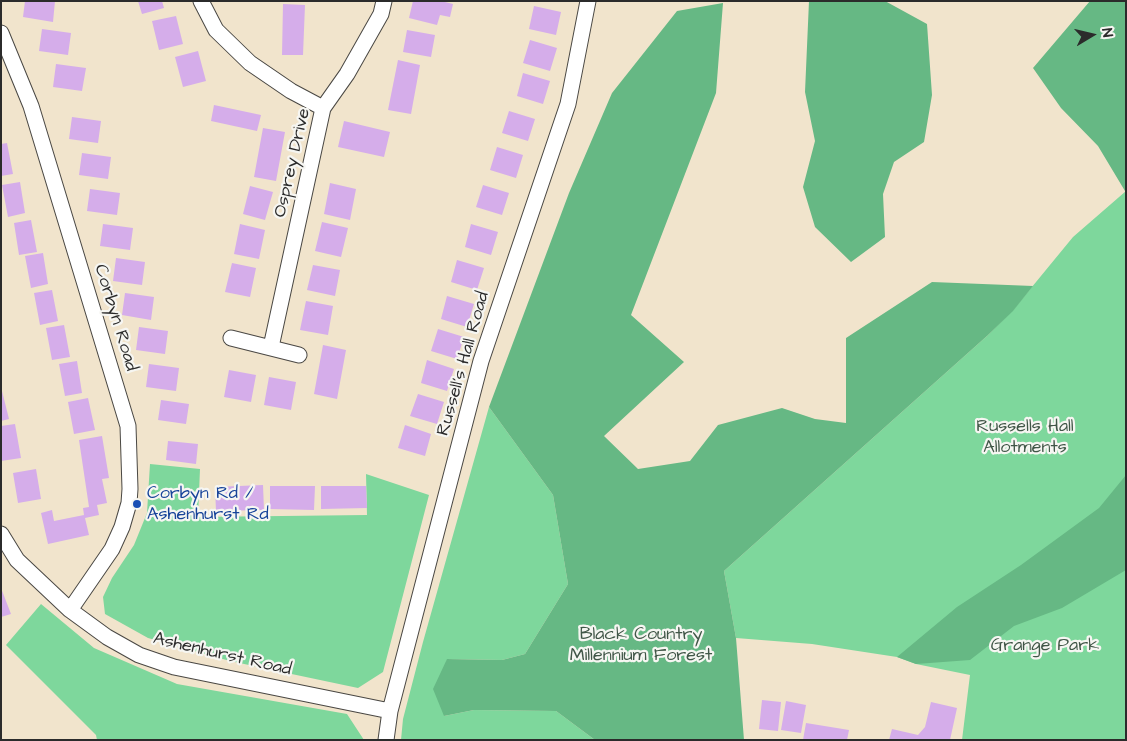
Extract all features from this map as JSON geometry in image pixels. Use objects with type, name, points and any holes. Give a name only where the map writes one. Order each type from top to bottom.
[{"type":"street","points":[[201,1],[216,30],[250,63],[290,91],[323,108]]},
{"type":"street","name":"Osprey Drive","points":[[271,347],[323,108],[381,14],[384,1]]},
{"type":"street","name":"Russell's Hall Road","points":[[386,740],[390,711],[481,361],[568,104],[588,1]]},
{"type":"street","name":"Corbyn Road","points":[[1,33],[31,106],[128,426],[130,496],[122,528],[112,549],[70,610]]},
{"type":"street","points":[[231,338],[299,355]]},
{"type":"street","name":"Ashenhurst Road","points":[[1,534],[17,560],[70,610],[108,637],[140,655],[174,667],[390,711]]},
{"type":"green space","points":[[809,1],[885,1],[927,24],[932,95],[924,142],[894,162],[883,194],[885,237],[851,262],[815,227],[803,187],[815,141],[805,92]]},
{"type":"green space","points":[[1090,1],[1126,1],[1125,191],[1098,146],[1061,108],[1033,68]]},
{"type":"green space","name":"Black Country Millennium Forest","points":[[723,3],[716,93],[631,315],[684,362],[604,436],[638,469],[690,461],[718,425],[782,408],[815,419],[846,423],[846,338],[932,282],[1033,286],[1013,311],[987,336],[724,571],[736,638],[744,740],[595,740],[556,711],[474,710],[444,716],[433,689],[447,659],[502,660],[525,654],[568,584],[553,495],[489,407],[569,193],[612,93],[677,11]]},
{"type":"green space","name":"Russells Hall Allotments","points":[[1126,191],[1126,740],[962,740],[970,675],[916,664],[897,657],[812,644],[736,638],[724,571],[987,336],[1013,310],[1073,237]]},
{"type":"green space","points":[[489,407],[553,495],[568,584],[525,654],[502,660],[447,659],[444,716],[474,710],[556,711],[595,740],[401,740],[403,719],[423,642]]},
{"type":"green space","points":[[150,464],[200,469],[198,517],[367,515],[366,474],[429,495],[383,672],[358,688],[230,661],[148,638],[105,614],[103,597],[112,578],[134,545],[147,513]]},
{"type":"green space","points":[[1126,475],[1126,570],[1062,608],[1014,626],[970,660],[916,664],[897,657],[957,607],[1021,565],[1099,508]]},
{"type":"green space","points":[[41,604],[94,648],[177,684],[347,714],[364,740],[97,740],[96,735],[6,645]]},
{"type":"building","points":[[25,1],[55,1],[53,22],[23,17]]},
{"type":"building","points":[[138,1],[162,1],[164,8],[142,14]]},
{"type":"building","points":[[413,1],[441,1],[453,4],[450,17],[440,15],[437,25],[409,18]]},
{"type":"building","points":[[283,4],[305,5],[303,55],[282,55]]},
{"type":"building","points":[[534,6],[561,12],[556,35],[529,29]]},
{"type":"building","points":[[176,16],[183,44],[159,50],[152,21]]},
{"type":"building","points":[[42,29],[71,33],[68,55],[39,51]]},
{"type":"building","points":[[407,30],[435,35],[431,57],[403,52]]},
{"type":"building","points":[[530,40],[557,48],[550,71],[523,63]]},
{"type":"building","points":[[198,51],[206,81],[183,87],[175,57]]},
{"type":"building","points":[[398,60],[420,65],[411,114],[388,110]]},
{"type":"building","points":[[56,64],[86,68],[82,91],[53,87]]},
{"type":"building","points":[[523,73],[550,81],[543,104],[517,96]]},
{"type":"building","points":[[214,105],[261,115],[257,131],[211,121]]},
{"type":"building","points":[[509,111],[535,119],[528,141],[502,133]]},
{"type":"building","points":[[72,117],[101,121],[98,143],[69,139]]},
{"type":"building","points":[[344,121],[390,132],[384,157],[338,147]]},
{"type":"building","points":[[263,128],[285,132],[276,181],[254,177]]},
{"type":"building","points":[[7,143],[13,174],[1,176],[1,144]]},
{"type":"building","points":[[497,147],[523,155],[516,178],[490,170]]},
{"type":"building","points":[[82,153],[111,157],[108,179],[79,175]]},
{"type":"building","points":[[20,182],[25,213],[8,217],[2,185]]},
{"type":"building","points":[[330,183],[356,189],[350,220],[324,214]]},
{"type":"building","points":[[483,185],[509,193],[502,215],[476,207]]},
{"type":"building","points":[[250,186],[273,192],[265,220],[243,214]]},
{"type":"building","points":[[90,189],[120,193],[117,215],[87,211]]},
{"type":"building","points":[[31,220],[37,252],[19,255],[14,223]]},
{"type":"building","points":[[322,222],[348,228],[341,257],[315,251]]},
{"type":"building","points":[[103,224],[133,228],[130,250],[100,246]]},
{"type":"building","points":[[240,224],[265,230],[259,259],[234,254]]},
{"type":"building","points":[[471,224],[498,232],[491,255],[465,247]]},
{"type":"building","points":[[43,253],[48,284],[31,288],[25,256]]},
{"type":"building","points":[[116,258],[145,262],[142,285],[113,281]]},
{"type":"building","points":[[457,260],[484,268],[477,290],[451,282]]},
{"type":"building","points":[[232,263],[256,268],[250,297],[225,292]]},
{"type":"building","points":[[313,265],[340,270],[335,296],[307,290]]},
{"type":"building","points":[[52,290],[58,321],[40,325],[34,293]]},
{"type":"building","points":[[125,293],[154,297],[151,320],[122,315]]},
{"type":"building","points":[[447,296],[474,304],[467,327],[441,319]]},
{"type":"building","points":[[306,301],[333,306],[328,335],[300,330]]},
{"type":"building","points":[[64,325],[70,357],[52,360],[46,328]]},
{"type":"building","points":[[139,327],[168,331],[165,354],[136,350]]},
{"type":"building","points":[[438,329],[464,337],[457,359],[431,351]]},
{"type":"building","points":[[323,345],[346,350],[337,399],[314,394]]},
{"type":"building","points":[[427,360],[454,369],[447,391],[421,383]]},
{"type":"building","points":[[77,361],[82,393],[65,396],[59,364]]},
{"type":"building","points":[[149,364],[179,368],[176,391],[146,387]]},
{"type":"building","points":[[229,370],[256,375],[251,402],[224,397]]},
{"type":"building","points":[[269,377],[296,382],[291,410],[264,405]]},
{"type":"building","points":[[1,387],[9,419],[1,421]]},
{"type":"building","points":[[418,394],[444,402],[437,424],[410,416]]},
{"type":"building","points":[[88,398],[95,430],[74,434],[68,402]]},
{"type":"building","points":[[161,400],[189,404],[186,424],[158,420]]},
{"type":"building","points":[[15,424],[21,458],[1,461],[1,426]]},
{"type":"building","points":[[405,425],[431,434],[425,456],[398,448]]},
{"type":"building","points":[[102,436],[109,478],[102,479],[107,503],[97,505],[99,515],[85,518],[89,535],[48,544],[41,513],[52,510],[54,521],[84,515],[83,508],[89,507],[79,440]]},
{"type":"building","points":[[168,441],[198,444],[196,464],[166,460]]},
{"type":"building","points":[[36,469],[41,499],[18,503],[13,473]]},
{"type":"building","points":[[263,485],[264,510],[216,511],[215,487]]},
{"type":"building","points":[[270,486],[315,486],[314,510],[270,509]]},
{"type":"building","points":[[321,486],[366,486],[367,508],[321,509]]},
{"type":"building","points":[[1,588],[11,614],[1,617]]},
{"type":"building","points":[[762,700],[781,702],[778,731],[759,729]]},
{"type":"building","points":[[786,701],[806,705],[801,733],[781,730]]},
{"type":"building","points":[[931,702],[957,708],[950,740],[889,740],[892,729],[918,735],[925,727]]},
{"type":"building","points":[[806,723],[849,730],[847,740],[803,740]]},
{"type":"place","name":"Corbyn Rd / Ashenhurst Rd","points":[[137,504]]},
{"type":"park label","name":"Grange Park","points":[[1045,646]]}]
